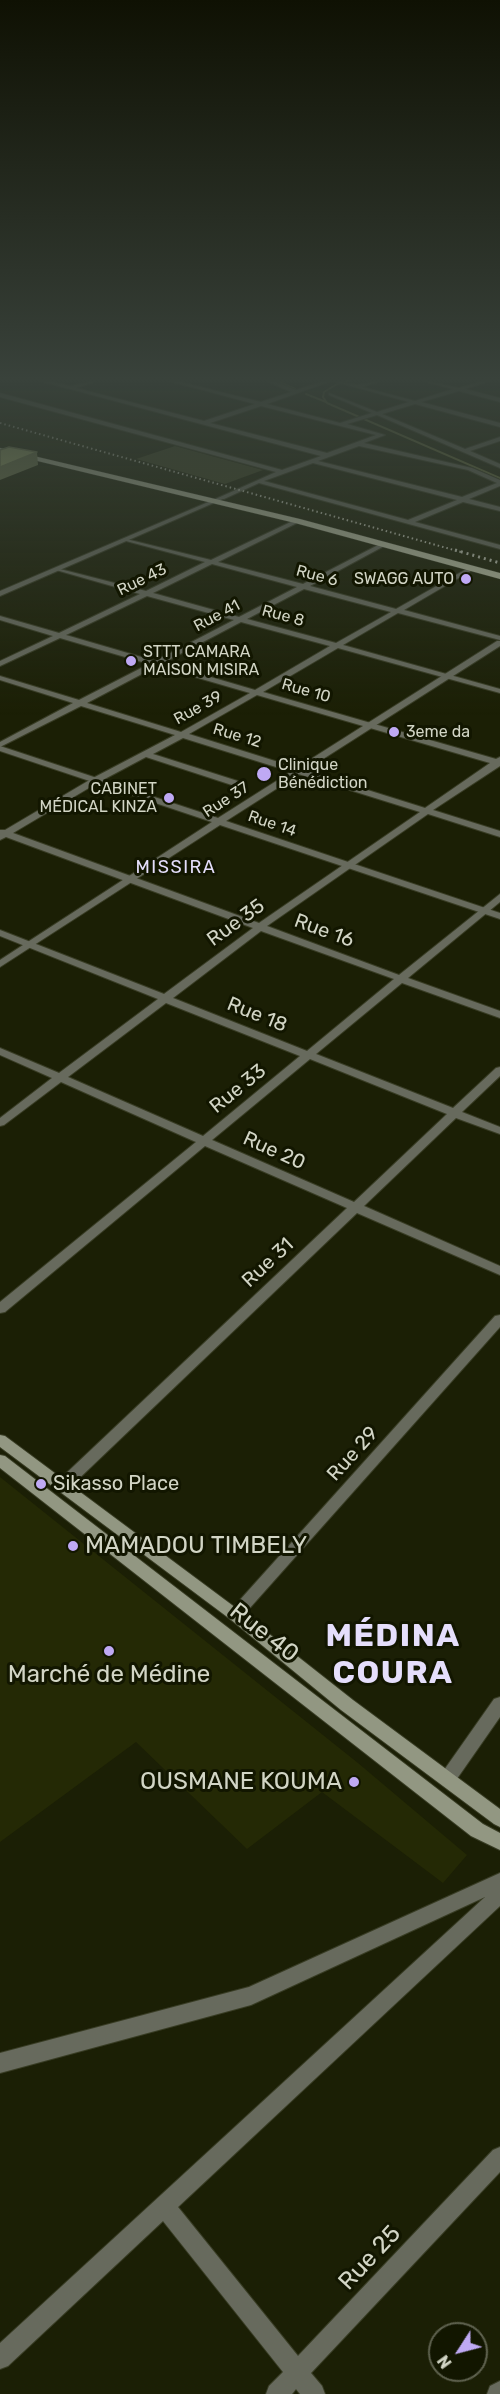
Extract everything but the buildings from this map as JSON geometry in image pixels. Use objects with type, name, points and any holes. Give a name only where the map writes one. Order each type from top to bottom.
[{"type":"main road","points":[[174,493],[297,521],[500,576]]},
{"type":"main road","points":[[200,493],[500,571]]},
{"type":"main road","name":"Rue 40","points":[[0,1440],[235,1615],[347,1705],[448,1778],[500,1819]]},
{"type":"main road","name":"Rue 40","points":[[0,1460],[477,1830],[500,1842]]},
{"type":"street","points":[[0,594],[233,493]]},
{"type":"street","points":[[301,493],[500,547]]},
{"type":"street","points":[[436,493],[500,509]]},
{"type":"street","points":[[409,522],[479,493]]},
{"type":"street","name":"Rue 43","points":[[0,664],[297,521]]},
{"type":"street","name":"Rue 6","points":[[128,540],[500,638]]},
{"type":"street","name":"Rue 41","points":[[0,746],[384,544]]},
{"type":"street","name":"Rue 39","points":[[2,834],[96,780],[182,735],[472,568]]},
{"type":"street","name":"Rue 8","points":[[58,569],[500,692]]},
{"type":"street","name":"Rue 10","points":[[0,618],[499,762]]},
{"type":"street","name":"Rue 37","points":[[0,964],[297,771],[500,643]]},
{"type":"street","name":"Rue 12","points":[[0,678],[500,834]]},
{"type":"street","name":"Rue 14","points":[[0,746],[500,916]]},
{"type":"street","points":[[145,754],[241,785]]},
{"type":"street","name":"Rue 35","points":[[0,1124],[59,1077],[260,927],[499,762]]},
{"type":"street","name":"Rue 16","points":[[2,834],[500,1015]]},
{"type":"street","name":"Rue 33","points":[[0,1310],[500,897]]},
{"type":"street","name":"Rue 18","points":[[0,933],[500,1131]]},
{"type":"street","name":"Rue 20","points":[[0,1051],[500,1271]]},
{"type":"street","name":"Rue 31","points":[[63,1485],[500,1070]]},
{"type":"street","name":"Rue 29","points":[[235,1615],[500,1319]]},
{"type":"street","points":[[448,1778],[500,1704]]},
{"type":"street","points":[[0,2063],[251,1996],[500,1881]]},
{"type":"street","points":[[0,2358],[494,1900],[500,1888]]},
{"type":"street","name":"Rue 25","points":[[277,2394],[500,2157]]},
{"type":"street","points":[[165,2207],[314,2394]]},
{"type":"shaded area","name":"Marché de Médine","points":[[0,1477],[358,1763],[467,1855],[443,1883],[322,1792],[247,1849],[136,1742],[0,1842]]},
{"type":"railway","points":[[249,493],[461,552]]},
{"type":"railway","points":[[455,550],[500,563]]},
{"type":"place","name":"SWAGG AUTO","points":[[466,579]]},
{"type":"place","name":"STTT CAMARA MAISON MISIRA","points":[[131,661]]},
{"type":"place","name":"3eme da","points":[[394,732]]},
{"type":"place","name":"Clinique Bénédiction","points":[[264,774]]},
{"type":"place","name":"CABINET MÉDICAL KINZA","points":[[169,798]]},
{"type":"place","name":"Sikasso Place","points":[[41,1484]]},
{"type":"place","name":"MAMADOU TIMBELY","points":[[73,1546]]},
{"type":"place","name":"Marché de Médine","points":[[109,1651]]},
{"type":"place","name":"OUSMANE KOUMA","points":[[354,1782]]},
{"type":"district","name":"MISSIRA","points":[[176,868]]},
{"type":"district","name":"MÉDINA COURA","points":[[393,1656]]}]
